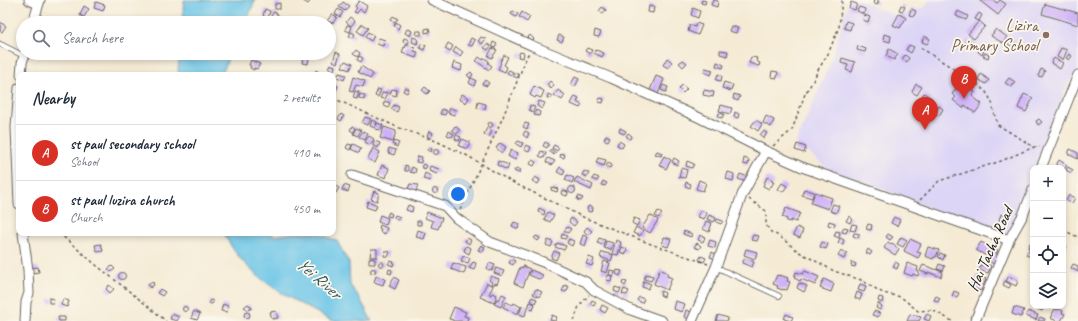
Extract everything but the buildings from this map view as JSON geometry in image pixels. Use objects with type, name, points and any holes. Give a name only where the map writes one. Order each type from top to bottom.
[{"type":"street","points":[[29,0],[39,2],[35,16]]},
{"type":"street","points":[[432,0],[533,46],[611,78],[700,118],[802,167],[1009,240]]},
{"type":"street","points":[[21,72],[23,60]]},
{"type":"street","points":[[1042,165],[1078,75]]},
{"type":"street","points":[[692,321],[716,267],[742,195],[766,151]]},
{"type":"street","points":[[352,175],[445,206],[456,218],[490,242],[543,262],[586,282],[594,290],[631,310],[662,321]]},
{"type":"street","name":"Hai Tacha Road","points":[[975,321],[1009,240],[1023,216],[1030,198]]},
{"type":"street","points":[[23,236],[28,270],[29,293],[26,302],[25,321]]},
{"type":"lane","points":[[0,44],[16,51]]},
{"type":"lane","points":[[716,267],[779,296]]},
{"type":"path","points":[[766,151],[792,130],[805,94],[828,54],[839,27],[842,0]]},
{"type":"path","points":[[456,218],[504,117],[527,56],[533,46]]},
{"type":"path","points":[[921,48],[976,83],[986,92],[992,102],[998,125],[1034,147]]},
{"type":"path","points":[[336,99],[397,127],[436,141],[468,156],[510,181],[585,218],[651,244],[716,267]]},
{"type":"path","points":[[913,207],[939,181],[1001,161],[1034,147],[1050,146]]},
{"type":"path","points":[[742,195],[766,211],[766,225],[771,232],[779,236],[799,252],[834,271],[861,280],[883,293],[901,297],[918,311],[933,310],[952,321]]},
{"type":"path","points":[[1066,231],[1078,237]]},
{"type":"path","points":[[62,236],[166,321]]},
{"type":"path","points":[[574,321],[579,306],[594,290]]},
{"type":"shaded area","points":[[849,0],[859,0],[896,16],[925,7],[929,0],[1078,0],[1078,71],[1074,82],[1070,79],[1066,88],[1038,165],[1030,165],[1030,187],[1007,238],[957,220],[904,197],[829,170],[796,142],[830,64]]},
{"type":"water","points":[[184,0],[255,0],[249,16],[184,16]]},
{"type":"water","points":[[179,60],[227,60],[223,72],[178,72]]},
{"type":"water","name":"Yei River","points":[[226,236],[324,236],[337,241],[349,263],[350,285],[359,297],[372,321],[335,321],[322,316],[272,287],[250,269],[231,246]]},
{"type":"place","name":"Lizira Primary School","points":[[1046,35]]},
{"type":"place","name":"st paul luzira church","points":[[964,99]]},
{"type":"place","name":"st paul secondary school","points":[[925,130]]}]
